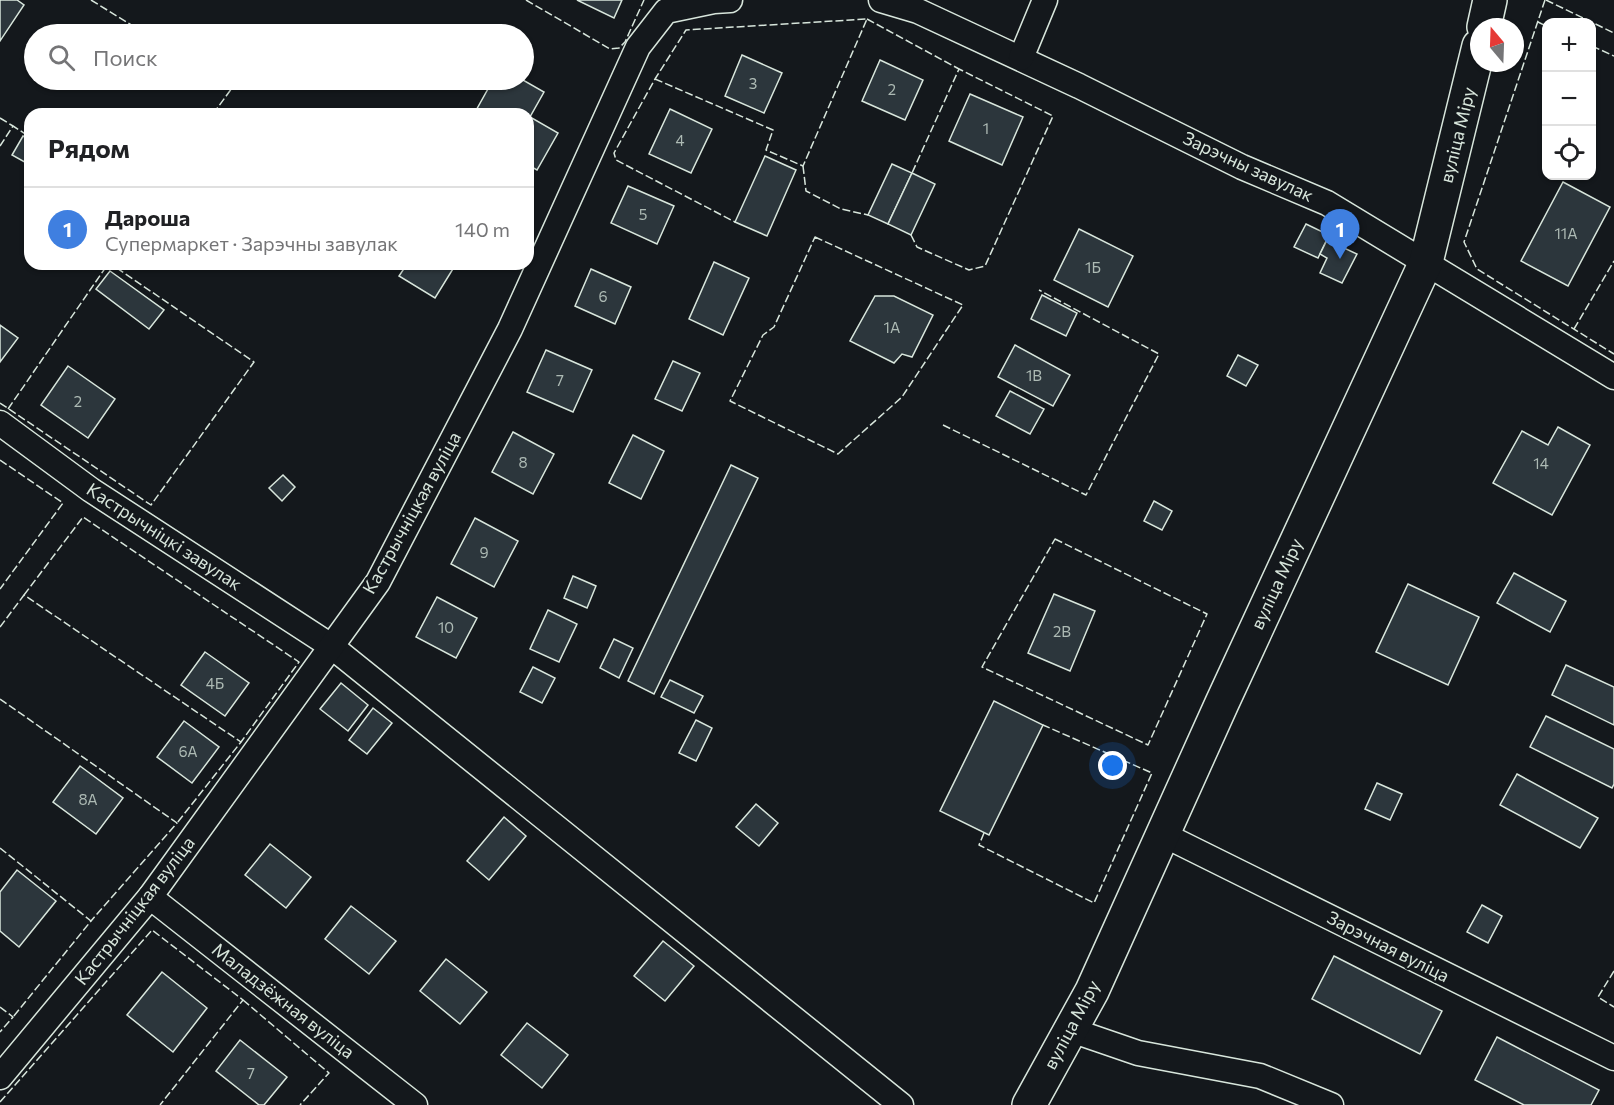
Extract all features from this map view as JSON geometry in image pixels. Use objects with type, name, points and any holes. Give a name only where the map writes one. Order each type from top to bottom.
[{"type":"street","name":"Кастрычніцкая вуліца","points":[[0,1077],[150,897],[378,582],[510,329],[638,47],[666,11],[730,0]]},
{"type":"street","points":[[881,0],[918,11],[1021,58],[1045,0]]},
{"type":"street","points":[[1486,18],[1490,0]]},
{"type":"street","name":"Зарэчны завулак","points":[[1021,58],[1242,167],[1327,203],[1614,376]]},
{"type":"street","name":"вуліца Міру","points":[[1029,1105],[1092,991],[1426,262],[1473,72]]},
{"type":"street","name":"Кастрычніцкі завулак","points":[[0,423],[91,490],[331,646],[901,1105]]},
{"type":"street","name":"Зарэчная вуліца","points":[[1162,834],[1614,1058]]},
{"type":"street","name":"Маладзёжная вуліца","points":[[150,897],[415,1105]]},
{"type":"street","points":[[1071,1030],[1138,1053],[1260,1076],[1331,1105]]},
{"type":"building","points":[[0,0],[17,0],[24,5],[0,41]]},
{"type":"building","points":[[577,0],[622,0],[614,18]]},
{"type":"building","points":[[742,55],[782,73],[764,113],[725,96]]},
{"type":"building","points":[[880,60],[923,80],[905,120],[862,101]]},
{"type":"building","points":[[534,86],[544,92],[534,110],[534,108],[477,108],[487,90],[534,90]]},
{"type":"building","points":[[970,94],[1023,117],[1002,165],[949,141]]},
{"type":"building","points":[[670,109],[712,129],[691,173],[649,154]]},
{"type":"building","points":[[534,119],[558,133],[537,170],[534,168]]},
{"type":"building","points":[[23,136],[24,137],[24,162],[12,155]]},
{"type":"building","points":[[765,156],[796,170],[767,236],[735,222]]},
{"type":"building","points":[[892,164],[912,173],[888,224],[868,215]]},
{"type":"building","points":[[912,173],[935,184],[911,235],[888,224]]},
{"type":"building","points":[[1563,182],[1610,207],[1568,286],[1521,261]]},
{"type":"building","points":[[628,186],[674,206],[657,244],[611,223]]},
{"type":"building","points":[[1306,224],[1329,235],[1318,258],[1294,247]]},
{"type":"building","points":[[1079,229],[1133,256],[1108,307],[1054,280]]},
{"type":"building","points":[[1327,240],[1357,254],[1342,283],[1320,273],[1327,258],[1320,254]]},
{"type":"building","points":[[714,262],[749,278],[723,335],[689,319]]},
{"type":"building","points":[[591,269],[631,287],[615,324],[575,306]]},
{"type":"building","points":[[403,270],[452,270],[435,298],[399,276]]},
{"type":"building","points":[[110,271],[164,310],[149,329],[96,289]]},
{"type":"building","points":[[1042,295],[1077,313],[1066,336],[1031,319]]},
{"type":"building","points":[[875,296],[894,296],[933,315],[912,357],[902,354],[894,363],[850,341]]},
{"type":"building","points":[[0,325],[18,338],[0,362]]},
{"type":"building","points":[[1015,345],[1070,375],[1053,406],[998,377]]},
{"type":"building","points":[[546,350],[592,370],[573,412],[527,392]]},
{"type":"building","points":[[1238,355],[1258,365],[1246,386],[1227,376]]},
{"type":"building","points":[[673,361],[700,373],[682,411],[655,399]]},
{"type":"building","points":[[68,366],[115,399],[88,438],[41,405]]},
{"type":"building","points":[[1010,391],[1044,409],[1030,434],[996,416]]},
{"type":"building","points":[[1558,427],[1590,445],[1552,515],[1493,483],[1522,431],[1548,445]]},
{"type":"building","points":[[513,432],[554,454],[533,494],[492,472]]},
{"type":"building","points":[[633,435],[664,451],[641,499],[609,483]]},
{"type":"building","points":[[731,465],[758,478],[654,694],[628,681]]},
{"type":"building","points":[[283,475],[295,487],[282,501],[269,488]]},
{"type":"building","points":[[1154,501],[1172,511],[1162,530],[1144,521]]},
{"type":"building","points":[[475,518],[518,541],[494,587],[451,564]]},
{"type":"building","points":[[1514,573],[1566,601],[1550,632],[1497,603]]},
{"type":"building","points":[[573,576],[596,586],[587,608],[564,598]]},
{"type":"building","points":[[1408,584],[1479,617],[1448,685],[1376,652]]},
{"type":"building","points":[[1054,594],[1095,611],[1070,671],[1028,653]]},
{"type":"building","points":[[437,597],[477,618],[456,658],[416,637]]},
{"type":"building","points":[[548,610],[577,624],[559,662],[530,649]]},
{"type":"building","points":[[614,639],[633,648],[619,678],[600,668]]},
{"type":"building","points":[[205,652],[249,683],[225,716],[181,685]]},
{"type":"building","points":[[1566,665],[1614,687],[1614,725],[1552,695]]},
{"type":"building","points":[[533,667],[555,678],[542,703],[520,692]]},
{"type":"building","points":[[670,680],[703,696],[694,713],[661,697]]},
{"type":"building","points":[[341,683],[368,705],[348,731],[320,709]]},
{"type":"building","points":[[994,701],[1043,725],[989,835],[940,811]]},
{"type":"building","points":[[373,708],[392,723],[367,754],[349,740]]},
{"type":"building","points":[[1546,716],[1614,749],[1612,788],[1530,747]]},
{"type":"building","points":[[696,720],[712,728],[696,761],[679,753]]},
{"type":"building","points":[[184,721],[219,747],[192,783],[157,757]]},
{"type":"building","points":[[80,766],[123,798],[96,834],[53,802]]},
{"type":"building","points":[[1517,774],[1598,818],[1580,848],[1500,805]]},
{"type":"building","points":[[1377,783],[1402,794],[1390,820],[1365,809]]},
{"type":"building","points":[[756,804],[778,823],[759,846],[736,827]]},
{"type":"building","points":[[504,817],[526,836],[489,880],[467,861]]},
{"type":"building","points":[[270,844],[311,877],[286,908],[245,875]]},
{"type":"building","points":[[17,870],[56,901],[19,947],[0,931],[0,892]]},
{"type":"building","points":[[1482,905],[1502,916],[1488,943],[1467,932]]},
{"type":"building","points":[[351,906],[396,941],[369,974],[325,939]]},
{"type":"building","points":[[663,941],[694,966],[665,1001],[634,976]]},
{"type":"building","points":[[1334,956],[1442,1011],[1420,1054],[1312,999]]},
{"type":"building","points":[[446,959],[487,992],[460,1024],[420,991]]},
{"type":"building","points":[[162,972],[207,1008],[173,1052],[127,1015]]},
{"type":"building","points":[[527,1023],[568,1055],[542,1088],[501,1055]]},
{"type":"building","points":[[1497,1037],[1599,1090],[1591,1105],[1524,1105],[1475,1080]]},
{"type":"building","points":[[240,1040],[287,1077],[264,1105],[259,1105],[216,1071]]},
{"type":"fence","points":[[91,0],[130,24]]},
{"type":"fence","points":[[526,0],[610,49],[619,48],[625,42],[644,0]]},
{"type":"fence","points":[[1545,0],[1464,242],[1477,269],[1614,354]]},
{"type":"fence","points":[[1546,0],[1614,33]]},
{"type":"fence","points":[[867,19],[959,69]]},
{"type":"fence","points":[[655,79],[773,130],[766,150],[803,166],[867,19],[686,30],[655,79],[614,153],[616,160],[735,222]]},
{"type":"fence","points":[[1538,22],[1542,24]]},
{"type":"fence","points":[[1596,48],[1614,56]]},
{"type":"fence","points":[[911,235],[917,247],[969,270],[985,266],[1053,116],[959,69],[912,173]]},
{"type":"fence","points":[[217,108],[231,90]]},
{"type":"fence","points":[[0,118],[13,126]]},
{"type":"fence","points":[[0,146],[13,126],[24,133]]},
{"type":"fence","points":[[803,166],[806,191],[841,209],[868,215]]},
{"type":"fence","points":[[815,237],[963,305],[902,397],[838,454],[730,401],[763,335],[774,327],[815,237]]},
{"type":"fence","points":[[1574,329],[1614,261]]},
{"type":"fence","points":[[8,409],[104,270]]},
{"type":"fence","points":[[0,403],[151,505],[254,362],[120,270]]},
{"type":"fence","points":[[943,425],[1086,495],[1159,354],[1039,290]]},
{"type":"fence","points":[[0,460],[63,503],[0,589]]},
{"type":"fence","points":[[24,595],[83,517],[299,662],[241,742]]},
{"type":"fence","points":[[1055,539],[1207,614],[1148,745],[982,667],[1055,539]]},
{"type":"fence","points":[[0,627],[24,595],[241,742],[177,823]]},
{"type":"fence","points":[[0,699],[177,823],[91,921]]},
{"type":"fence","points":[[984,833],[979,845],[1094,903],[1152,773],[1043,725]]},
{"type":"fence","points":[[0,848],[91,921],[13,1017]]},
{"type":"fence","points":[[0,1102],[152,930],[243,1000],[160,1105]]},
{"type":"fence","points":[[1614,971],[1598,997],[1614,1007]]},
{"type":"fence","points":[[243,1000],[329,1073],[300,1105]]},
{"type":"fence","points":[[0,1007],[13,1017],[0,1032]]},
{"type":"place","name":"Дароша","points":[[1340,259]]}]
